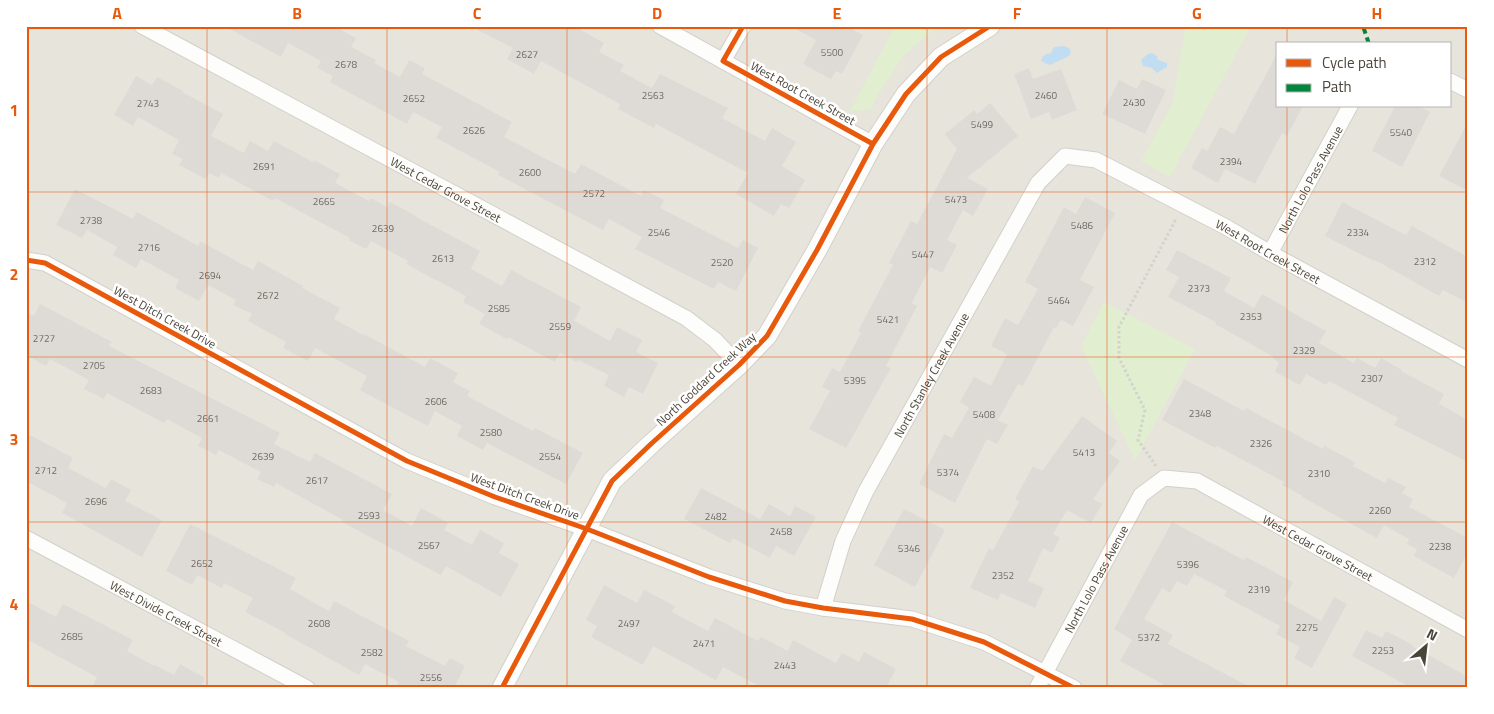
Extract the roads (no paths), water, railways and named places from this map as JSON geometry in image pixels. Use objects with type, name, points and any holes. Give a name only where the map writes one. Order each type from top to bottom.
[{"type":"street","name":"West Cedar Grove Street","points":[[142,26],[686,318],[715,340],[740,365]]},
{"type":"street","name":"West Root Creek Street","points":[[660,26],[874,144]]},
{"type":"street","points":[[724,61],[743,26]]},
{"type":"street","name":"North Goddard Creek Way","points":[[502,688],[612,481],[740,365],[767,336],[817,250],[874,144],[906,94],[941,58],[990,26]]},
{"type":"street","points":[[1452,82],[1468,90]]},
{"type":"street","name":"North Lolo Pass Avenue","points":[[1270,253],[1349,108]]},
{"type":"street","name":"West Root Creek Street","points":[[1065,156],[1096,160],[1226,227],[1270,253],[1468,360]]},
{"type":"street","name":"North Stanley Creek Avenue","points":[[823,608],[843,541],[866,491],[1038,183],[1065,156]]},
{"type":"street","name":"West Ditch Creek Drive","points":[[26,260],[44,263],[407,461],[495,497],[587,529],[709,577],[785,600],[823,608],[912,619],[984,642],[1074,688]]},
{"type":"street","name":"West Cedar Grove Street","points":[[1164,478],[1196,481],[1468,630]]},
{"type":"street","name":"North Lolo Pass Avenue","points":[[1037,688],[1141,495],[1164,478]]},
{"type":"street","name":"West Divide Creek Street","points":[[26,538],[307,688]]},
{"type":"water","points":[[1063,46],[1069,48],[1071,53],[1069,56],[1050,65],[1041,61],[1043,56],[1051,53],[1054,47]]},
{"type":"water","points":[[1152,53],[1157,56],[1158,60],[1167,63],[1167,67],[1157,73],[1152,68],[1143,66],[1141,60]]}]
